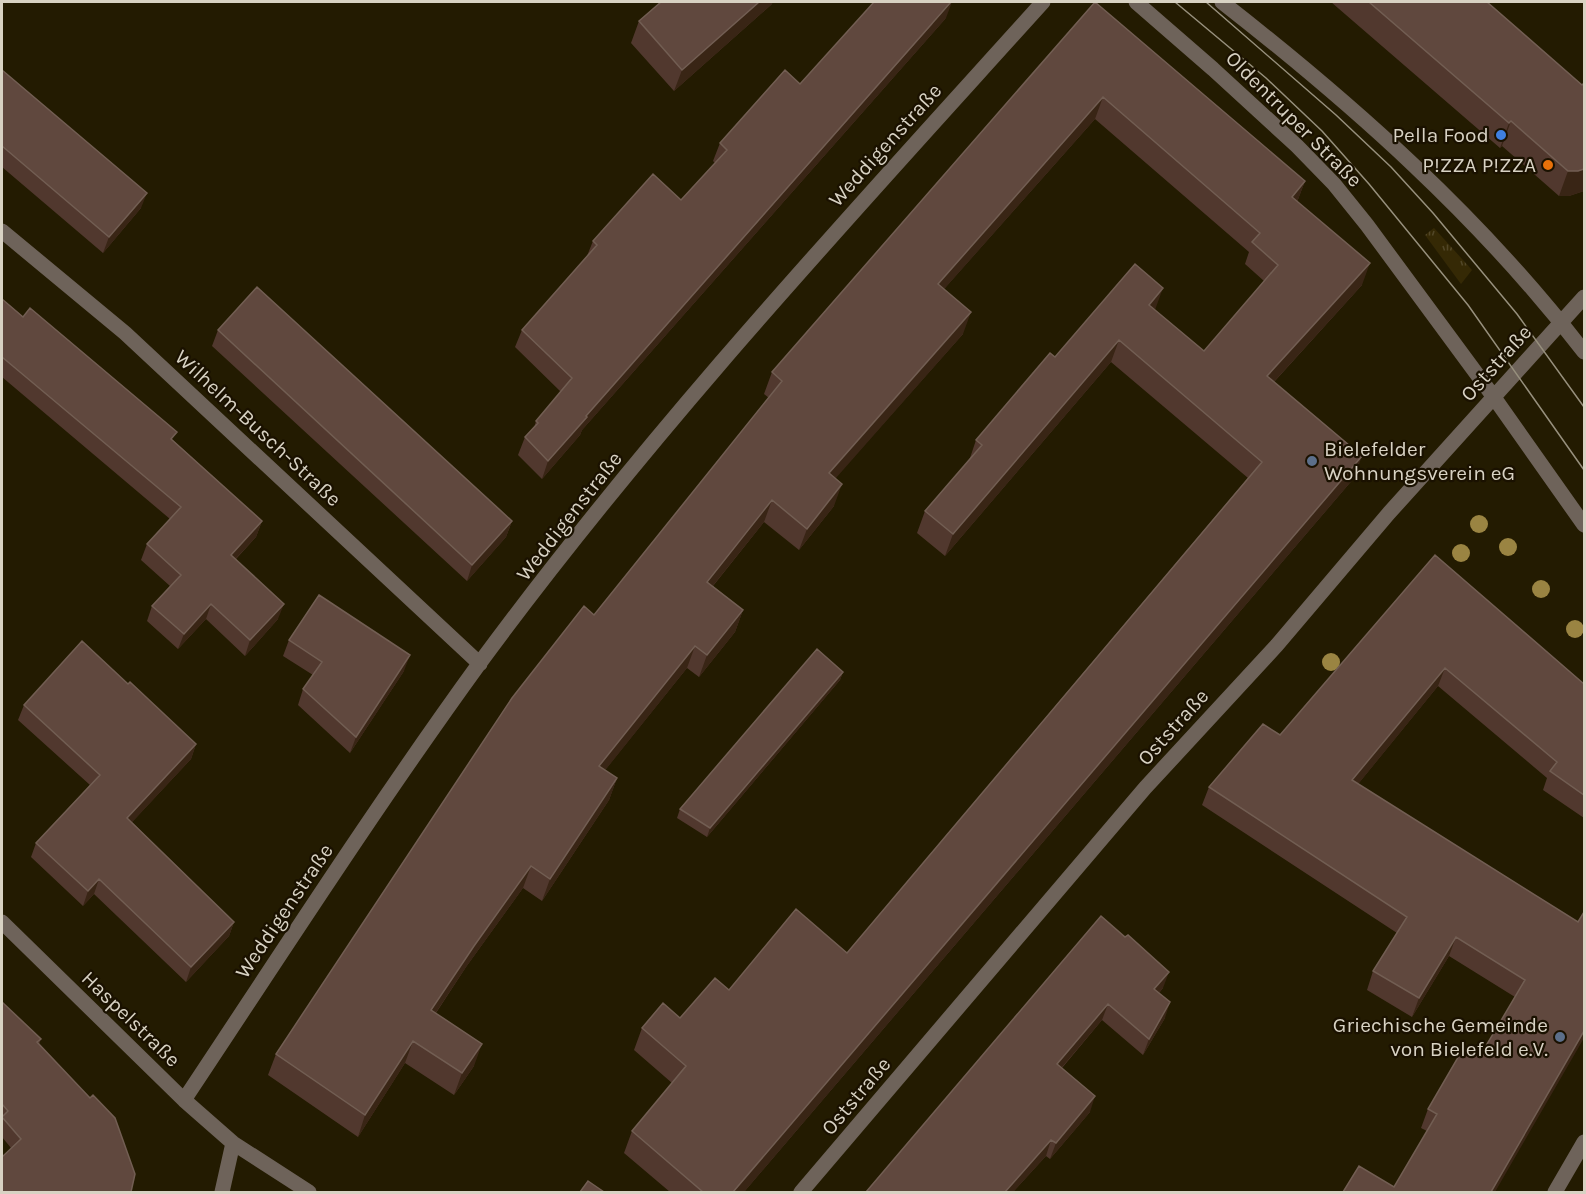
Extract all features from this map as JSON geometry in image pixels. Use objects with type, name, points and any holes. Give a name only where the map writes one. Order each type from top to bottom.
[{"type":"street","name":"Weddigenstraße","points":[[184,1100],[351,849],[480,664],[583,531],[751,326],[1043,2]]},
{"type":"street","name":"Oldentruper Straße","points":[[1136,2],[1297,146],[1334,184],[1367,225],[1493,396],[1584,525]]},
{"type":"street","name":"Oldentruper Straße","points":[[1222,2],[1288,53],[1446,196],[1506,258],[1562,322],[1584,352]]},
{"type":"street","name":"Wilhelm-Busch-Straße","points":[[2,231],[125,333],[480,664]]},
{"type":"street","name":"Oststraße","points":[[801,1192],[1145,788],[1277,645],[1389,513],[1584,297]]},
{"type":"street","name":"Haspelstraße","points":[[2,922],[184,1100],[233,1143],[309,1192]]},
{"type":"street","points":[[1555,1192],[1584,1142]]},
{"type":"street","points":[[222,1192],[233,1143]]},
{"type":"green space","points":[[1434,228],[1472,270],[1461,284],[1425,235]]},
{"type":"building","points":[[661,2],[759,2],[682,70],[639,21]]},
{"type":"building","points":[[874,2],[951,2],[548,461],[525,437],[572,378],[522,330],[597,245],[593,241],[653,174],[681,200],[727,150],[720,143],[785,70],[800,84]]},
{"type":"building","points":[[1095,2],[1305,181],[1292,197],[1370,263],[1267,376],[1362,456],[733,1192],[703,1192],[632,1131],[686,1066],[642,1028],[663,1003],[680,1018],[715,978],[729,990],[796,909],[847,953],[1262,462],[1119,340],[953,534],[925,511],[982,445],[976,440],[1050,353],[1055,357],[1135,264],[1163,288],[1149,305],[1204,351],[1278,265],[1252,242],[1260,233],[1103,97],[938,284],[971,312],[829,473],[842,484],[807,529],[772,500],[707,582],[743,610],[707,655],[695,646],[599,766],[617,778],[550,879],[531,866],[431,1010],[482,1044],[462,1073],[413,1041],[365,1115],[276,1054],[512,698],[584,606],[594,615],[782,381],[772,372]]},
{"type":"building","points":[[1369,2],[1487,2],[1582,85],[1584,83],[1584,169],[1568,171]]},
{"type":"building","points":[[2,70],[147,193],[109,237],[2,146]]},
{"type":"building","points":[[257,287],[512,521],[472,565],[218,330]]},
{"type":"building","points":[[2,299],[23,317],[30,308],[177,432],[171,439],[262,521],[231,555],[284,604],[250,640],[211,604],[184,634],[152,606],[181,575],[147,544],[181,507],[2,357]]},
{"type":"building","points":[[1435,555],[1584,684],[1584,795],[1550,771],[1557,762],[1445,668],[1352,780],[1578,922],[1584,912],[1584,1031],[1491,1192],[1343,1192],[1359,1166],[1394,1187],[1437,1114],[1428,1109],[1464,1047],[1480,1056],[1525,980],[1456,937],[1419,998],[1373,971],[1407,917],[1209,787],[1263,724],[1280,735]]},
{"type":"building","points":[[319,595],[410,655],[356,737],[303,689],[322,662],[289,640]]},
{"type":"building","points":[[82,641],[196,744],[127,818],[234,922],[191,967],[99,879],[88,891],[36,843],[100,775],[24,705]]},
{"type":"building","points":[[817,649],[843,672],[710,828],[680,809]]},
{"type":"building","points":[[1101,916],[1125,937],[1128,935],[1169,972],[1154,989],[1170,1002],[1149,1039],[1108,1004],[1057,1064],[1095,1096],[1056,1143],[1051,1140],[1005,1192],[866,1192]]},
{"type":"building","points":[[2,1002],[41,1039],[37,1042],[90,1098],[93,1095],[115,1118],[135,1174],[131,1192],[2,1192],[2,1157],[21,1139],[2,1117],[8,1111],[2,1104]]},
{"type":"building","points":[[588,1181],[604,1192],[580,1192]]},
{"type":"tram line","points":[[1175,2],[1266,78],[1322,131],[1369,184],[1468,305],[1584,470]]},
{"type":"tram line","points":[[1206,2],[1336,115],[1391,167],[1433,213],[1517,314],[1584,407]]},
{"type":"place","name":"Pella Food","points":[[1501,135]]},
{"type":"place","name":"P!ZZA P!ZZA","points":[[1548,165]]},
{"type":"place","name":"Bielefelder Wohnungsverein eG","points":[[1312,461]]},
{"type":"place","name":"Griechische Gemeinde von Bielefeld e.V.","points":[[1560,1037]]}]
